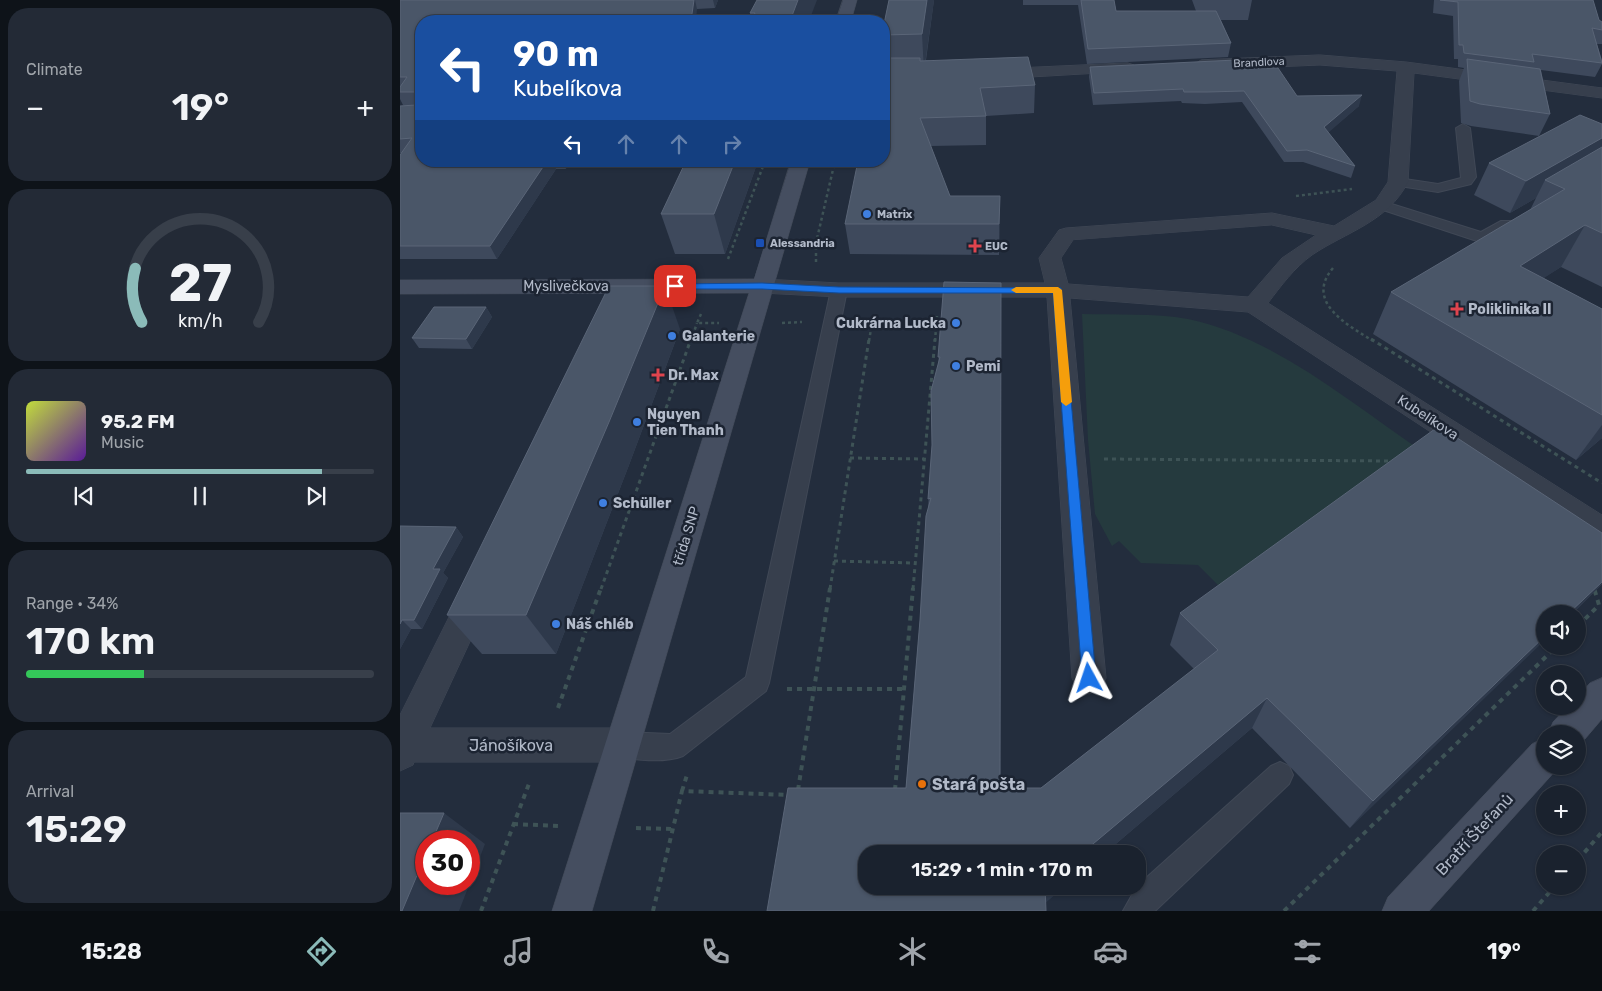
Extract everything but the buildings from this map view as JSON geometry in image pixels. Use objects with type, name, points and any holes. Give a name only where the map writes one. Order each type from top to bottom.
[{"type":"street","points":[[846,15],[850,0]]},
{"type":"street","name":"Brandlova","points":[[1181,66],[1320,60],[1406,67],[1602,92]]},
{"type":"street","points":[[1254,305],[1284,268],[1302,252],[1382,205],[1394,192],[1398,182],[1406,67]]},
{"type":"street","points":[[982,75],[1141,68]]},
{"type":"street","name":"třída SNP","points":[[572,911],[799,167]]},
{"type":"street","points":[[1089,678],[1058,290],[1050,258],[1066,234],[1272,219],[1337,233]]},
{"type":"street","name":"Myslivečkova","points":[[400,286],[762,286]]},
{"type":"street","points":[[609,314],[621,286]]},
{"type":"street","name":"Kubelíkova","points":[[762,286],[839,290],[1058,290],[1254,305],[1602,530]]},
{"type":"street","points":[[401,748],[485,574]]},
{"type":"street","points":[[1574,725],[1602,694]]},
{"type":"street","name":"Jánošíkova","points":[[401,748],[622,746]]},
{"type":"street","name":"Bratří Štefanů","points":[[1402,911],[1536,766]]},
{"type":"lane","points":[[1398,182],[1438,188],[1466,182],[1469,177],[1463,128]]},
{"type":"lane","points":[[1382,205],[1483,238],[1517,218]]},
{"type":"lane","points":[[622,746],[674,748],[757,683],[839,290]]},
{"type":"lane","points":[[1138,911],[1147,896],[1280,775]]},
{"type":"path","points":[[725,262],[731,256],[763,167]]},
{"type":"path","points":[[816,266],[816,243],[835,167]]},
{"type":"path","points":[[1289,196],[1338,192],[1358,186]]},
{"type":"path","points":[[1338,265],[1327,275],[1323,292],[1330,309],[1340,320],[1602,483]]},
{"type":"path","points":[[682,791],[797,796],[877,290]]},
{"type":"path","points":[[894,800],[939,290]]},
{"type":"path","points":[[558,706],[703,306]]},
{"type":"path","points":[[697,323],[726,323]]},
{"type":"path","points":[[850,458],[924,459]]},
{"type":"path","points":[[1071,458],[1395,461]]},
{"type":"path","points":[[834,561],[915,563]]},
{"type":"path","points":[[1586,618],[1599,606],[1592,583]]},
{"type":"path","points":[[1284,911],[1548,655]]},
{"type":"path","points":[[782,690],[904,689]]},
{"type":"path","points":[[653,911],[672,829],[689,768]]},
{"type":"path","points":[[481,911],[532,777]]},
{"type":"path","points":[[513,824],[564,826]]},
{"type":"path","points":[[629,828],[672,829]]},
{"type":"path","points":[[1586,851],[1602,832]]},
{"type":"path","points":[[1533,911],[1547,895]]},
{"type":"green space","points":[[1082,314],[1149,315],[1188,319],[1220,328],[1251,340],[1311,374],[1423,452],[1226,593],[1198,565],[1141,563],[1119,541],[1112,546],[1095,514],[1088,440]]},
{"type":"slow traffic","points":[[1016,290],[1058,290],[1066,402]]},
{"type":"place","name":"Matrix","points":[[867,214]]},
{"type":"place","name":"Alessandria","points":[[760,243]]},
{"type":"place","name":"EUC","points":[[975,246]]},
{"type":"place","name":"Poliklinika II","points":[[1457,309]]},
{"type":"place","name":"Cukrárna Lucka","points":[[956,323]]},
{"type":"place","name":"Galanterie","points":[[672,336]]},
{"type":"place","name":"Pemi","points":[[956,366]]},
{"type":"place","name":"Dr. Max","points":[[658,375]]},
{"type":"place","name":"Nguyen Tien Thanh","points":[[637,422]]},
{"type":"place","name":"Schüller","points":[[603,503]]},
{"type":"place","name":"Náš chléb","points":[[556,624]]},
{"type":"place","name":"Stará pošta","points":[[922,784]]},
{"type":"route","points":[[675,286],[762,286],[839,290],[1058,290],[1089,678]]}]
